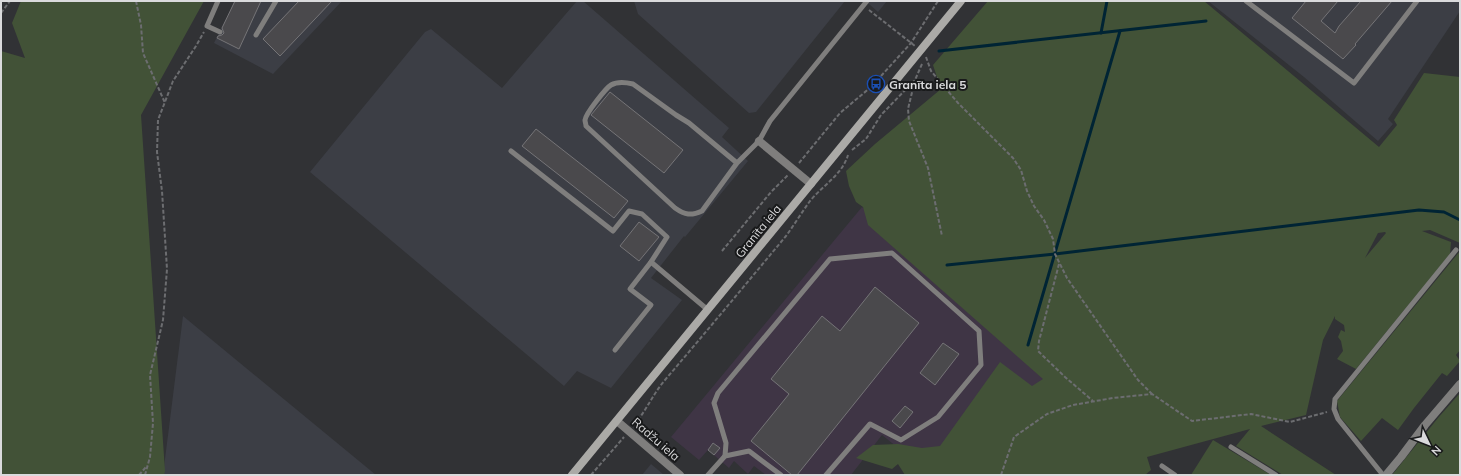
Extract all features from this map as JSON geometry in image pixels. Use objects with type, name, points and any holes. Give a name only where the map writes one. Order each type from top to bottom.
[{"type":"main road","name":"Granīta iela","points":[[572,475],[961,1]]},
{"type":"street","points":[[759,141],[811,184]]},
{"type":"street","points":[[1386,475],[1425,425],[1460,384]]},
{"type":"street","name":"Radžu iela","points":[[617,421],[680,475]]},
{"type":"lane","points":[[218,1],[207,26],[220,32]]},
{"type":"lane","points":[[256,34],[276,1]]},
{"type":"lane","points":[[1246,1],[1354,84],[1417,1]]},
{"type":"lane","points":[[737,163],[690,123],[676,116],[633,84],[627,82],[620,82],[611,85],[589,111],[585,119],[586,126],[675,208],[688,215],[695,215],[702,211],[737,163],[759,141],[770,121],[865,3]]},
{"type":"lane","points":[[511,151],[614,231],[629,211],[642,214],[667,237],[651,262],[630,289],[651,305],[615,350]]},
{"type":"lane","points":[[1383,475],[1338,420],[1334,410],[1335,399],[1456,250]]},
{"type":"lane","points":[[725,456],[726,443],[714,403],[723,387],[830,259],[892,253],[979,331],[981,365],[938,417],[901,440],[870,424],[826,475]]},
{"type":"lane","points":[[651,262],[708,310]]},
{"type":"lane","points":[[1231,447],[1276,475]]},
{"type":"lane","points":[[708,475],[725,456],[749,451],[781,475]]},
{"type":"lane","points":[[1162,466],[1175,475]]},
{"type":"path","points":[[1,12],[10,1]]},
{"type":"path","points":[[136,1],[143,53],[165,102]]},
{"type":"path","points":[[722,251],[840,113],[871,87],[911,43],[938,1]]},
{"type":"path","points":[[865,3],[921,51],[926,57],[931,71],[958,103],[1013,158],[1021,170],[1027,191],[1034,206],[1044,220],[1053,239],[1055,254],[1067,278],[1138,380],[1152,394],[1192,422],[1252,414],[1290,422],[1334,410]]},
{"type":"path","points":[[145,475],[150,457],[153,423],[150,375],[163,320],[167,269],[162,191],[157,152],[158,120],[173,81],[207,26]]},
{"type":"path","points":[[921,51],[923,62],[915,80],[908,109],[909,121],[928,168],[942,236]]},
{"type":"path","points":[[591,475],[644,414],[664,382],[787,234],[811,200],[838,173],[846,162],[848,155],[853,148],[866,139],[881,115],[915,80]]},
{"type":"path","points":[[1060,263],[1039,341],[1038,350],[1064,377],[1094,401]]},
{"type":"path","points":[[1001,475],[1014,437],[1047,414],[1073,405],[1094,401],[1152,394]]},
{"type":"path","points":[[139,475],[147,466]]},
{"type":"shaded area","points":[[235,1],[342,1],[273,74],[214,43]]},
{"type":"shaded area","points":[[577,1],[583,1],[729,128],[722,137],[748,161],[685,237],[684,236],[651,278],[682,300],[611,388],[577,371],[564,386],[310,172],[425,32],[431,29],[502,88]]},
{"type":"shaded area","points":[[634,1],[845,1],[756,112],[749,113],[638,14]]},
{"type":"shaded area","points":[[857,1],[887,1],[878,12],[869,4]]},
{"type":"shaded area","points":[[1208,1],[1460,1],[1460,11],[1388,119],[1393,124],[1378,141],[1304,77]]},
{"type":"shaded area","points":[[862,207],[1058,376],[932,475],[882,435],[851,475],[766,475],[754,466],[748,474],[734,461],[729,468],[708,450],[699,460],[671,437]]},
{"type":"shaded area","points":[[183,316],[376,475],[163,475]]},
{"type":"shaded area","points":[[651,464],[664,475],[642,475]]},
{"type":"green space","points":[[21,1],[204,1],[141,115],[165,471],[164,475],[1,475],[1,51],[25,58],[12,23]]},
{"type":"green space","points":[[988,1],[1204,1],[1379,147],[1397,125],[1394,120],[1424,73],[1460,77],[1460,243],[1430,230],[1422,231],[1451,242],[1450,254],[1356,369],[1337,359],[1343,351],[1341,341],[1338,337],[1341,330],[1345,332],[1344,325],[1335,319],[1335,316],[1323,340],[1306,415],[1261,426],[1336,475],[1283,475],[1236,446],[1250,429],[1147,457],[1151,470],[1145,475],[905,475],[898,464],[892,469],[856,458],[873,445],[898,444],[922,448],[940,446],[1000,362],[1032,386],[1043,379],[868,225],[863,207],[856,202],[849,186],[846,171],[875,144],[941,89],[933,65]],"holes":[[[1378,233],[1386,233],[1365,258]]]},
{"type":"green space","points":[[1460,251],[1460,350],[1456,355],[1460,361],[1447,376],[1442,373],[1398,430],[1382,418],[1361,441],[1340,417],[1337,401]]},
{"type":"green space","points":[[1460,393],[1460,474],[1392,475],[1438,418]]},
{"type":"green space","points":[[1213,440],[1271,475],[1191,475]]},
{"type":"building","points":[[235,1],[261,1],[239,49],[217,38],[224,33],[222,28]]},
{"type":"building","points":[[299,1],[332,1],[280,56],[263,39]]},
{"type":"building","points":[[1306,1],[1338,1],[1321,21],[1335,33],[1339,26],[1361,1],[1392,1],[1343,59],[1292,18]]},
{"type":"building","points":[[610,92],[683,150],[664,173],[591,115]]},
{"type":"building","points":[[536,129],[628,201],[614,218],[522,146]]},
{"type":"building","points":[[639,222],[659,237],[639,261],[620,246]]},
{"type":"building","points":[[875,287],[919,323],[797,475],[792,475],[751,441],[789,394],[771,379],[822,316],[840,331]]},
{"type":"building","points":[[943,343],[959,354],[935,385],[920,373]]},
{"type":"building","points":[[905,406],[913,412],[900,428],[892,421]]},
{"type":"building","points":[[713,443],[720,448],[714,455],[708,450]]},
{"type":"waterway","points":[[1101,33],[1107,1]]},
{"type":"waterway","points":[[939,51],[1206,21]]},
{"type":"waterway","points":[[1028,345],[1120,31]]},
{"type":"waterway","points":[[947,265],[1055,254],[1419,210],[1444,212],[1460,220]]},
{"type":"place","name":"Granīta iela 5","points":[[876,84]]}]
